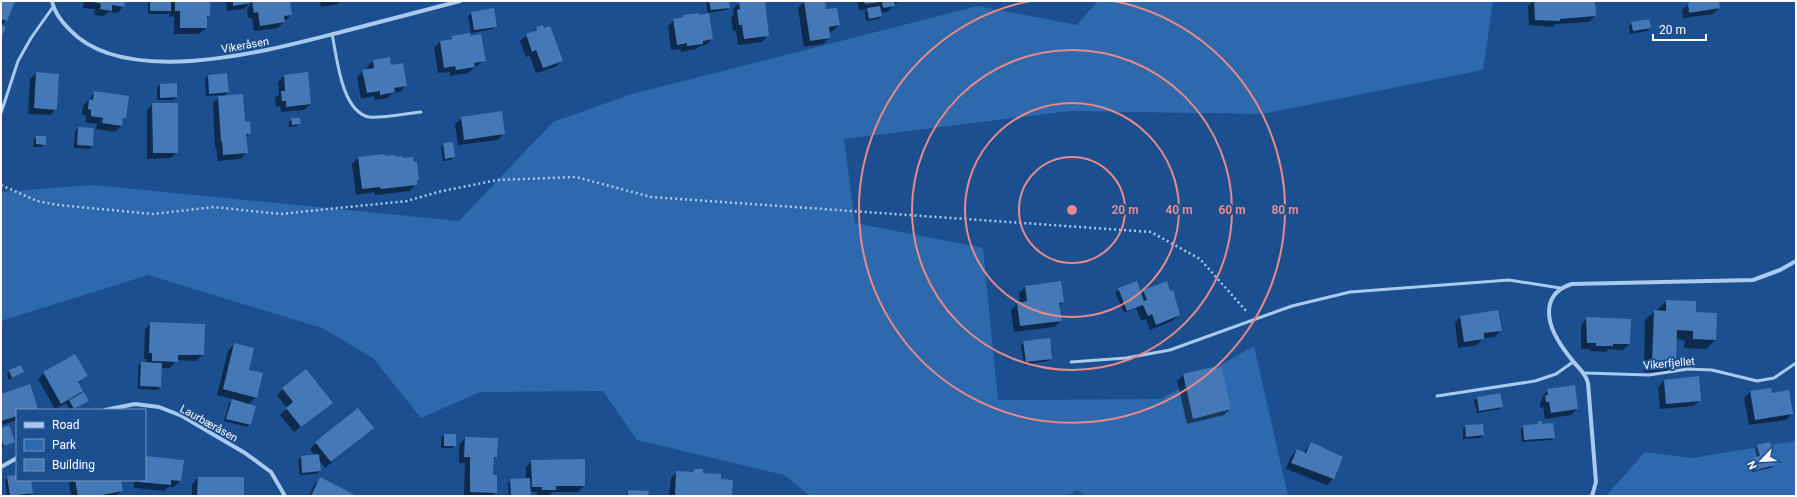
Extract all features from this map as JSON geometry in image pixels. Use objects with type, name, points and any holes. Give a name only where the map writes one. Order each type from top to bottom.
[{"type":"street","name":"Vikeråsen","points":[[52,1],[53,7],[63,23],[77,38],[99,51],[130,60],[194,61],[257,53],[460,1]]},
{"type":"street","points":[[1592,496],[1596,482],[1590,398],[1585,373],[1573,362],[1557,339],[1551,326],[1548,311],[1551,300],[1560,288],[1572,284],[1753,280],[1780,270],[1796,261]]},
{"type":"street","name":"Laurbæråsen","points":[[110,409],[135,404],[159,407],[182,416],[244,452],[271,472],[285,496]]},
{"type":"street","points":[[1,467],[16,459]]},
{"type":"lane","points":[[1,113],[18,61],[31,38],[53,7]]},
{"type":"lane","points":[[332,34],[342,81],[355,110],[369,117],[421,112]]},
{"type":"lane","points":[[1071,362],[1126,358],[1170,350],[1292,306],[1350,292],[1508,280],[1560,288]]},
{"type":"lane","points":[[1437,396],[1535,381],[1556,374],[1573,362]]},
{"type":"lane","name":"Vikerfjellet","points":[[1585,373],[1649,375],[1688,369],[1712,370],[1758,381],[1774,378],[1796,363]]},
{"type":"path","points":[[1,185],[37,201],[58,205],[153,214],[214,208],[280,214],[407,201],[438,192],[497,180],[576,177],[651,197],[1152,232],[1200,259],[1254,320]]},
{"type":"green space","points":[[1098,1],[1493,1],[1483,70],[1262,114],[1070,111],[844,139],[855,223],[983,248],[998,400],[1161,399],[1254,346],[1288,496],[1086,496],[1077,490],[1066,496],[810,496],[784,475],[637,440],[603,391],[480,392],[421,418],[373,358],[322,328],[148,275],[1,321],[1,192],[93,185],[459,221],[553,122],[632,94],[978,6],[1077,25]]},
{"type":"green space","points":[[1796,441],[1796,496],[1606,496],[1645,452],[1692,458]]},
{"type":"building","points":[[1,1],[15,1],[7,21],[1,19]]},
{"type":"building","points":[[90,1],[125,1],[124,7],[112,5],[112,11],[100,9],[101,4]]},
{"type":"building","points":[[150,1],[171,1],[171,11],[150,11]]},
{"type":"building","points":[[175,1],[210,1],[210,16],[207,16],[207,28],[180,28],[180,11],[175,11]]},
{"type":"building","points":[[233,1],[251,1],[251,3],[233,6]]},
{"type":"building","points":[[290,1],[292,15],[284,16],[285,22],[260,26],[258,12],[254,13],[252,2]]},
{"type":"building","points":[[709,1],[729,1],[730,8],[711,10]]},
{"type":"building","points":[[765,1],[769,36],[744,39],[742,25],[739,25],[737,10],[740,9],[739,2]]},
{"type":"building","points":[[804,1],[825,1],[826,9],[837,8],[840,25],[829,27],[830,38],[810,41]]},
{"type":"building","points":[[864,1],[881,1],[881,2],[865,4]]},
{"type":"building","points":[[882,1],[894,1],[895,6],[883,8]]},
{"type":"building","points":[[1534,1],[1595,1],[1596,16],[1560,19],[1560,21],[1535,20]]},
{"type":"building","points":[[1695,1],[1719,1],[1720,8],[1689,13],[1688,3]]},
{"type":"building","points":[[880,6],[882,16],[869,19],[867,8]]},
{"type":"building","points":[[494,8],[497,27],[474,30],[471,12]]},
{"type":"building","points":[[699,13],[699,15],[709,13],[713,39],[703,41],[703,44],[687,46],[687,43],[677,45],[673,19],[683,17],[683,15]]},
{"type":"building","points":[[1649,19],[1651,28],[1633,31],[1631,22]]},
{"type":"building","points":[[1,25],[6,27],[1,38]]},
{"type":"building","points":[[543,25],[544,28],[550,26],[563,61],[543,68],[536,50],[532,52],[526,34],[537,30],[536,27]]},
{"type":"building","points":[[470,33],[470,36],[481,34],[486,61],[474,63],[475,67],[456,70],[455,66],[444,68],[440,41],[452,39],[451,36]]},
{"type":"building","points":[[390,57],[391,65],[403,63],[407,86],[394,88],[395,92],[380,95],[380,91],[367,93],[362,70],[374,68],[373,60]]},
{"type":"building","points":[[36,72],[59,74],[57,110],[34,108]]},
{"type":"building","points":[[308,72],[311,104],[286,107],[286,101],[282,101],[281,91],[285,91],[284,75]]},
{"type":"building","points":[[227,73],[229,92],[209,94],[208,75]]},
{"type":"building","points":[[177,83],[177,97],[160,98],[160,84]]},
{"type":"building","points":[[94,91],[129,96],[126,118],[123,118],[122,126],[102,123],[103,118],[91,116],[91,110],[88,109],[89,99],[93,100]]},
{"type":"building","points":[[243,94],[245,122],[250,121],[251,134],[246,134],[248,153],[223,155],[218,96]]},
{"type":"building","points":[[152,103],[178,103],[178,153],[153,153]]},
{"type":"building","points":[[502,111],[505,134],[464,140],[461,117]]},
{"type":"building","points":[[291,118],[300,118],[301,124],[292,125]]},
{"type":"building","points":[[78,127],[94,128],[93,146],[77,145]]},
{"type":"building","points":[[36,136],[46,136],[46,145],[36,144]]},
{"type":"building","points":[[453,142],[455,157],[445,159],[443,143]]},
{"type":"building","points":[[385,154],[385,156],[395,155],[396,157],[402,156],[403,158],[413,157],[414,162],[417,162],[419,180],[417,180],[417,185],[381,189],[380,187],[362,189],[358,157]]},
{"type":"building","points":[[1061,281],[1064,302],[1059,303],[1062,321],[1020,326],[1017,303],[1027,301],[1025,286]]},
{"type":"building","points":[[1137,281],[1144,301],[1147,300],[1143,290],[1167,281],[1170,291],[1173,290],[1180,315],[1156,325],[1152,314],[1148,316],[1143,305],[1127,311],[1118,288]]},
{"type":"building","points":[[1666,300],[1696,301],[1696,312],[1717,313],[1716,340],[1693,339],[1693,331],[1677,330],[1676,364],[1652,363],[1654,310],[1666,311]]},
{"type":"building","points":[[1498,310],[1502,331],[1484,333],[1484,339],[1464,342],[1460,316]]},
{"type":"building","points":[[1586,317],[1631,319],[1630,344],[1596,346],[1596,343],[1587,343]]},
{"type":"building","points":[[150,322],[205,324],[204,355],[178,355],[178,362],[152,361],[152,353],[149,353]]},
{"type":"building","points":[[1050,338],[1052,359],[1026,362],[1023,341]]},
{"type":"building","points":[[234,343],[254,348],[249,370],[263,373],[257,398],[223,389]]},
{"type":"building","points":[[75,354],[88,376],[78,382],[83,391],[61,404],[43,372]]},
{"type":"building","points":[[141,362],[162,363],[161,387],[140,386]]},
{"type":"building","points":[[21,365],[24,372],[12,378],[9,370]]},
{"type":"building","points":[[1213,367],[1214,369],[1222,367],[1231,409],[1193,419],[1183,374]]},
{"type":"building","points":[[306,369],[333,403],[301,427],[286,408],[293,402],[282,388]]},
{"type":"building","points":[[1699,376],[1701,401],[1666,404],[1664,380]]},
{"type":"building","points":[[30,384],[38,409],[16,409],[16,416],[1,421],[1,394]]},
{"type":"building","points":[[1575,385],[1578,409],[1551,413],[1549,402],[1546,402],[1545,395],[1548,395],[1547,389]]},
{"type":"building","points":[[1771,388],[1772,393],[1789,390],[1793,414],[1755,420],[1750,391]]},
{"type":"building","points":[[84,392],[89,401],[74,409],[69,400]]},
{"type":"building","points":[[1500,393],[1503,407],[1479,411],[1477,397]]},
{"type":"building","points":[[232,399],[256,406],[251,425],[226,419]]},
{"type":"building","points":[[358,408],[374,428],[331,462],[315,442]]},
{"type":"building","points":[[1542,421],[1542,424],[1553,423],[1555,438],[1524,440],[1523,425],[1537,424],[1537,422]]},
{"type":"building","points":[[1483,424],[1484,435],[1466,437],[1465,425]]},
{"type":"building","points":[[9,425],[15,442],[4,446],[1,439],[1,428]]},
{"type":"building","points":[[444,434],[456,434],[456,446],[444,446]]},
{"type":"building","points":[[465,437],[498,438],[497,458],[494,457],[493,475],[497,475],[497,493],[470,492],[470,457],[464,457]]},
{"type":"building","points":[[1311,442],[1343,457],[1334,479],[1291,463],[1297,449],[1306,453]]},
{"type":"building","points":[[1770,442],[1775,465],[1755,470],[1752,458],[1760,456],[1757,445]]},
{"type":"building","points":[[319,454],[321,471],[302,473],[301,456]]},
{"type":"building","points":[[146,456],[184,460],[181,481],[171,480],[171,485],[139,482],[146,481]]},
{"type":"building","points":[[585,459],[585,486],[556,486],[556,490],[542,490],[542,487],[532,487],[531,460]]},
{"type":"building","points":[[694,469],[703,469],[703,473],[721,474],[721,479],[733,480],[732,496],[675,496],[676,471],[693,472]]},
{"type":"building","points":[[16,475],[16,481],[31,481],[33,493],[10,496],[7,476]]},
{"type":"building","points":[[198,477],[244,477],[244,496],[197,496]]},
{"type":"building","points":[[320,477],[357,496],[311,496]]},
{"type":"building","points":[[530,478],[531,496],[511,496],[510,479]]},
{"type":"building","points":[[75,481],[121,481],[123,491],[102,495],[103,496],[78,496]]},
{"type":"building","points":[[628,490],[649,491],[648,496],[628,496]]}]
